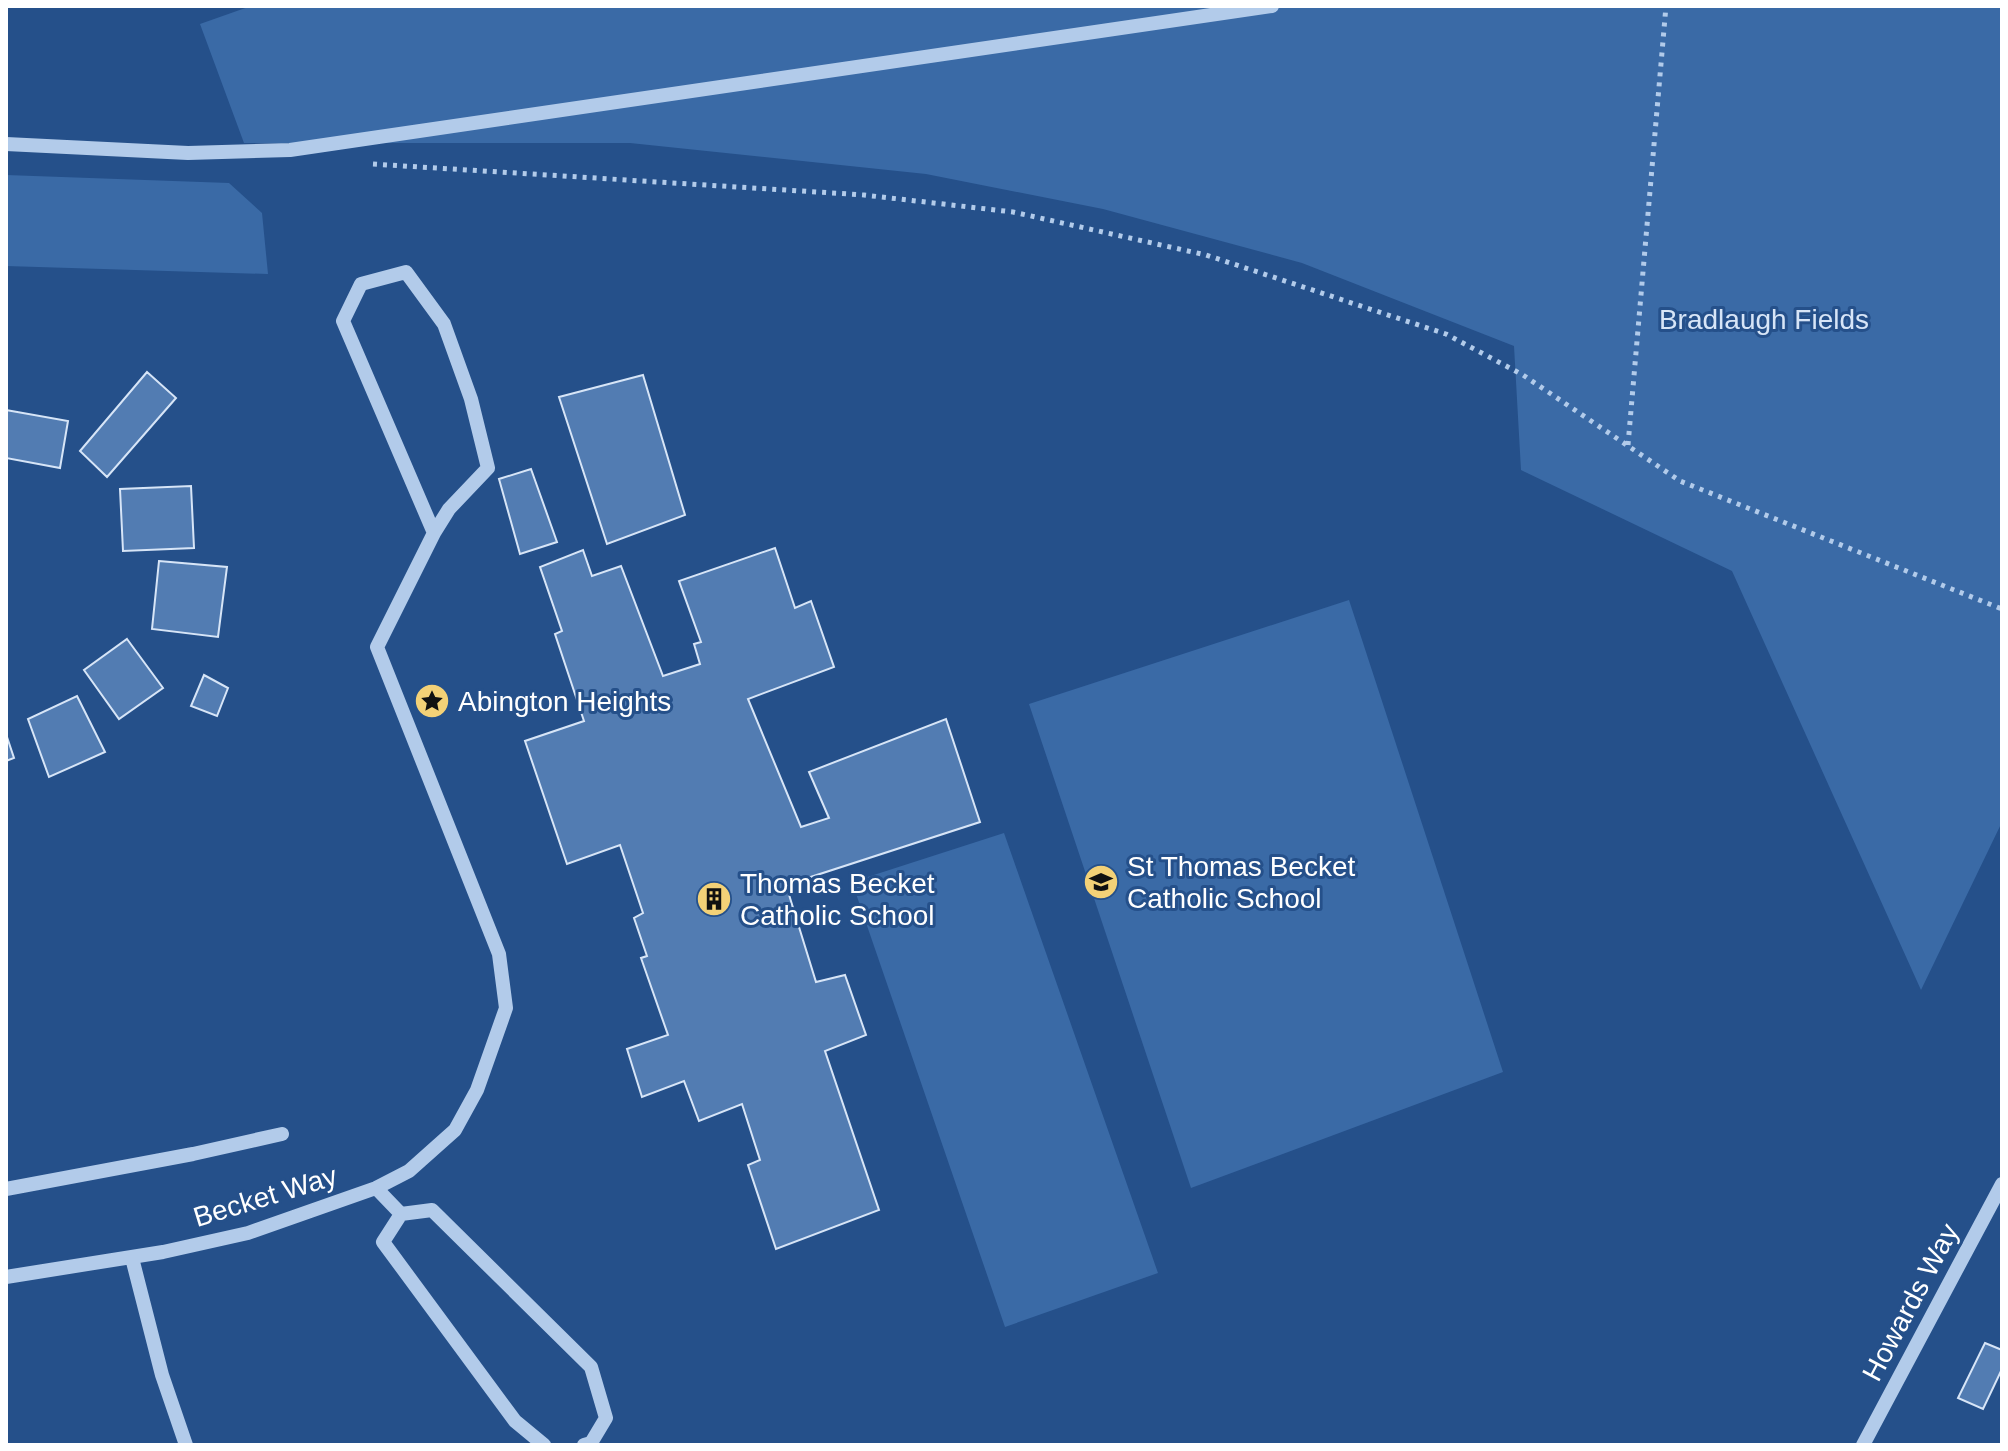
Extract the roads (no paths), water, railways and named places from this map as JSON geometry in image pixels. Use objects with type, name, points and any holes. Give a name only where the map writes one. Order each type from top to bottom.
[{"type":"street","points":[[6,144],[188,153],[290,150],[1272,6]]},
{"type":"street","name":"Becket Way","points":[[6,1277],[132,1258],[248,1233],[376,1188],[409,1171],[455,1130],[477,1090],[506,1008],[499,954],[377,647],[434,533],[449,509],[488,468],[471,399],[444,324],[406,272],[361,284],[343,321],[434,533]]},
{"type":"street","points":[[6,1189],[282,1134]]},
{"type":"street","name":"Howards Way","points":[[1863,1445],[2002,1184]]},
{"type":"street","points":[[376,1188],[401,1214]]},
{"type":"street","points":[[544,1445],[515,1421],[383,1242],[401,1214],[432,1210],[591,1367],[606,1418],[591,1443],[584,1445]]},
{"type":"street","points":[[132,1258],[162,1375],[186,1445]]},
{"type":"place","name":"Abington Heights","points":[[432,701]]},
{"type":"place","name":"St Thomas Becket Catholic School","points":[[1101,882]]},
{"type":"place","name":"Thomas Becket Catholic School","points":[[714,899]]},
{"type":"park label","name":"Bradlaugh Fields","points":[[1764,319]]}]
